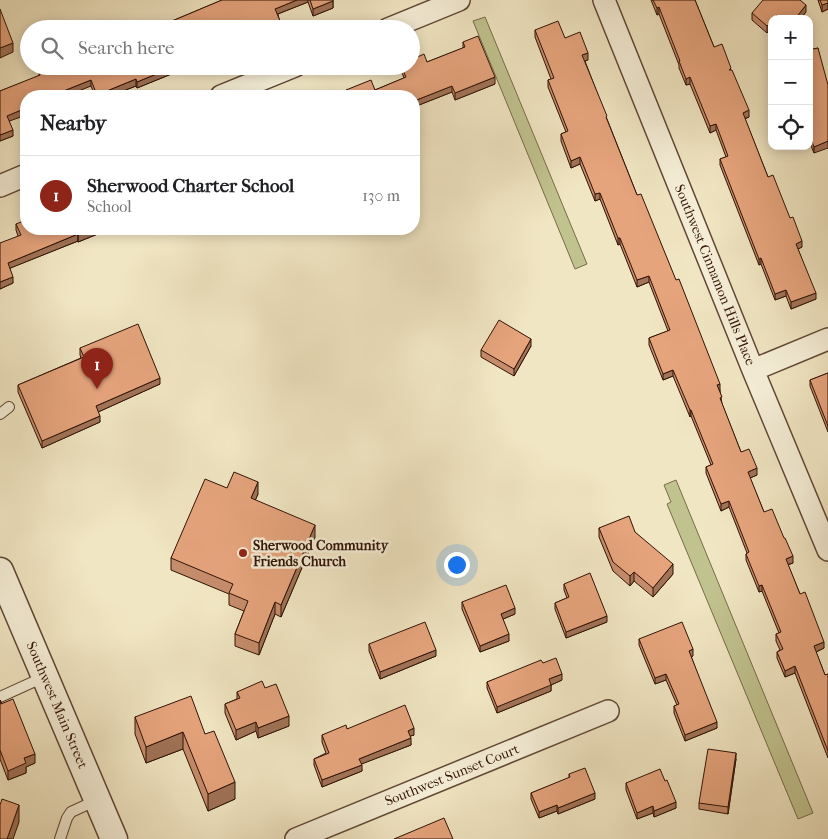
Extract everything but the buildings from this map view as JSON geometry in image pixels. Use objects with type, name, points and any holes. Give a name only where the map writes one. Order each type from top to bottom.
[{"type":"street","points":[[410,20],[459,0]]},
{"type":"street","name":"Southwest Cinnamon Hills Place","points":[[604,0],[753,370],[828,550]]},
{"type":"street","points":[[236,90],[273,75]]},
{"type":"street","points":[[0,186],[20,178]]},
{"type":"street","points":[[753,370],[828,339]]},
{"type":"street","name":"Southwest Main Street","points":[[0,571],[114,839]]},
{"type":"street","name":"Southwest Sunset Court","points":[[296,839],[608,711]]},
{"type":"lane","points":[[0,414],[9,407]]},
{"type":"lane","points":[[0,697],[45,676]]},
{"type":"lane","points":[[60,839],[71,812],[97,800]]},
{"type":"green space","points":[[485,17],[587,264],[575,269],[473,21]]},
{"type":"green space","points":[[676,480],[813,813],[798,819],[667,504],[671,502],[664,485]]},
{"type":"place","name":"Sherwood Charter School","points":[[97,389]]},
{"type":"place","name":"Sherwood Community Friends Church","points":[[243,553]]}]
